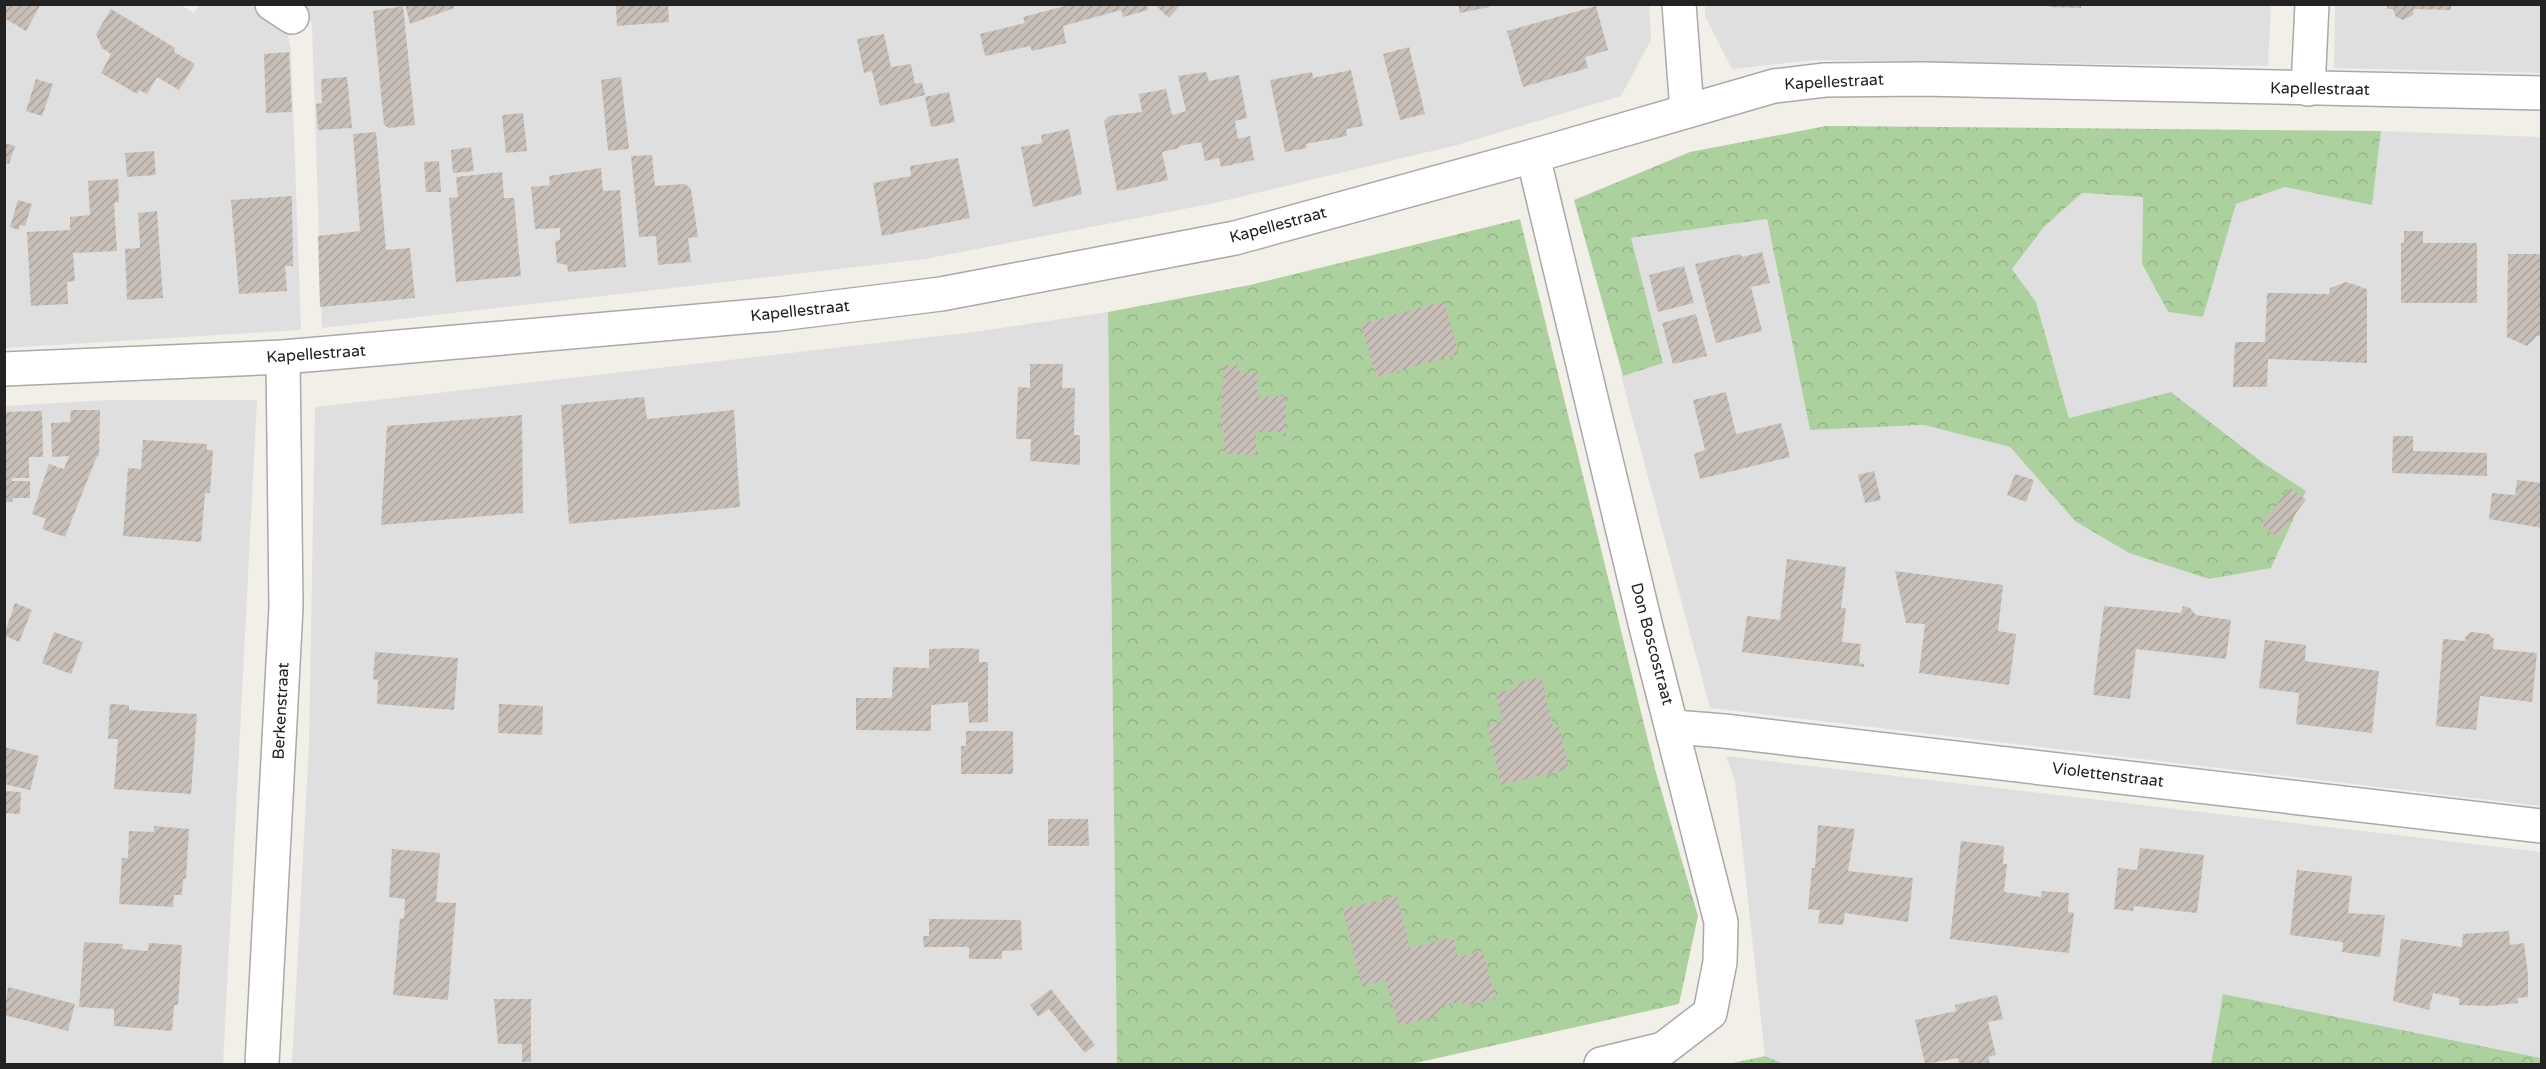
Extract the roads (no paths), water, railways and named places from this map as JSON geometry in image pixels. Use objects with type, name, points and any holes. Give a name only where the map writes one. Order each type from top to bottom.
[{"type":"street","points":[[1679,4],[1687,111]]},
{"type":"street","points":[[2308,89],[2312,4]]},
{"type":"street","name":"Kapellestraat","points":[[4,369],[283,357],[779,314],[941,294],[1234,238],[1533,156],[1774,86],[1825,80],[1923,79],[2541,93]]},
{"type":"street","name":"Don Boscostraat","points":[[1533,156],[1644,616],[1674,727],[1721,921],[1720,962],[1710,1013],[1664,1049],[1601,1065]]},
{"type":"street","name":"Berkenstraat","points":[[261,1065],[286,607],[283,357]]},
{"type":"street","name":"Violettenstraat","points":[[1674,727],[2541,826]]}]
